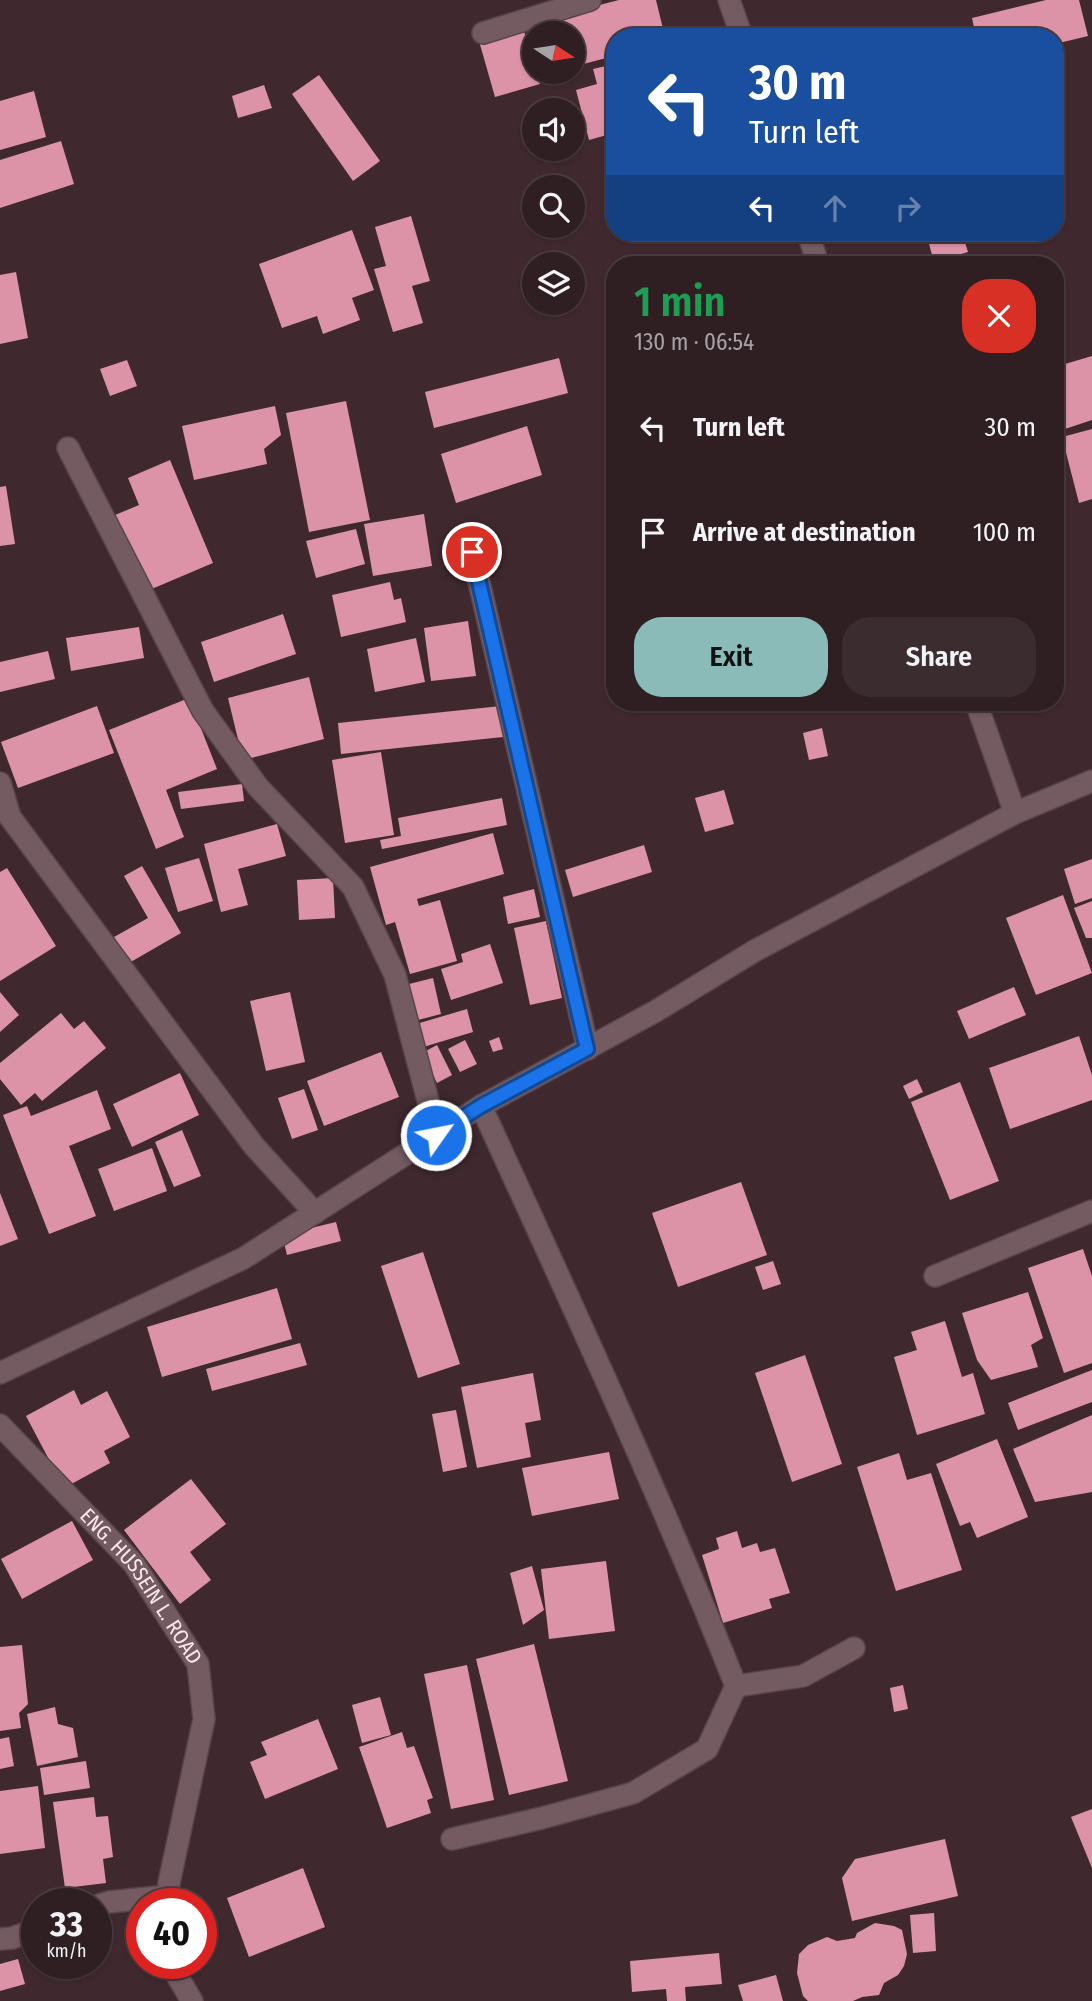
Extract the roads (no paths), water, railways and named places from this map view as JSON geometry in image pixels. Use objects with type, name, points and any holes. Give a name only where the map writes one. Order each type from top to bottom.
[{"type":"street","points":[[483,33],[590,0]]},
{"type":"street","points":[[729,0],[739,28]]},
{"type":"street","points":[[68,448],[203,711],[258,787],[353,887],[395,975],[436,1135]]},
{"type":"street","points":[[472,552],[587,1049]]},
{"type":"street","points":[[979,711],[1015,813]]},
{"type":"street","points":[[0,1373],[244,1258],[481,1106],[587,1049],[839,904],[1015,813],[1092,781]]},
{"type":"street","points":[[0,783],[5,821],[254,1146],[315,1213]]},
{"type":"street","points":[[452,1839],[633,1793],[707,1749],[737,1686],[678,1544],[481,1106]]},
{"type":"street","points":[[935,1276],[1092,1211]]},
{"type":"street","name":"ENG. HUSSEIN L. ROAD","points":[[0,1425],[134,1564],[198,1664],[204,1719],[169,1888]]},
{"type":"street","points":[[737,1686],[803,1676],[854,1648]]},
{"type":"street","points":[[0,1939],[21,1935]]},
{"type":"street","points":[[179,1979],[192,2001]]}]
